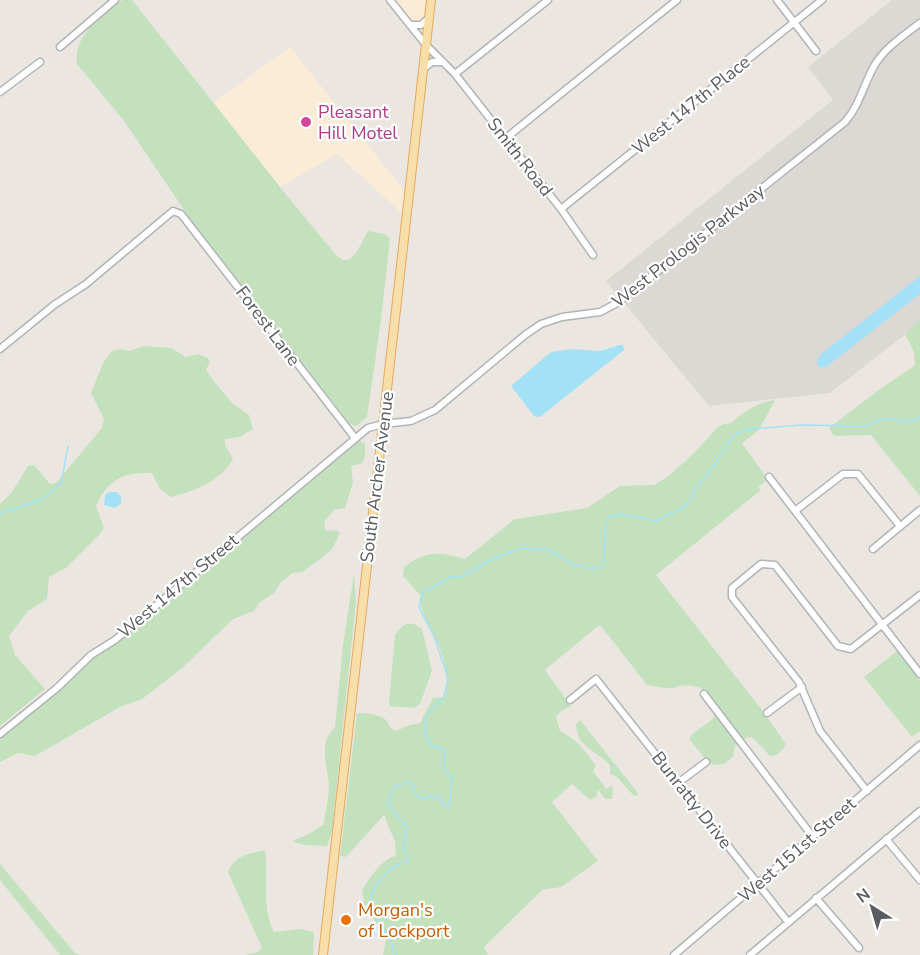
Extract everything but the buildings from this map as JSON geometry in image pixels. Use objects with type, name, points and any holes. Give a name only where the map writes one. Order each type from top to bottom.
[{"type":"main road","name":"South Archer Avenue","points":[[323,955],[431,0]]},
{"type":"street","points":[[60,47],[115,0]]},
{"type":"street","name":"Smith Road","points":[[390,0],[426,45],[455,74],[506,138],[593,255]]},
{"type":"street","points":[[455,74],[548,0]]},
{"type":"street","points":[[506,138],[677,0]]},
{"type":"street","points":[[777,0],[816,51]]},
{"type":"street","name":"West 147th Place","points":[[561,209],[822,0]]},
{"type":"street","points":[[410,25],[421,25],[429,18]]},
{"type":"street","name":"West Prologis Parkway","points":[[355,438],[371,426],[411,421],[435,410],[541,324],[562,317],[600,312],[613,306],[844,122],[856,107],[873,67],[881,56],[920,23]]},
{"type":"street","points":[[0,92],[40,62]]},
{"type":"street","points":[[423,69],[432,62],[443,62]]},
{"type":"street","name":"Forest Lane","points":[[0,349],[54,305],[86,284],[173,211],[182,214],[355,438]]},
{"type":"street","name":"West 147th Street","points":[[0,734],[57,688],[91,655],[115,640],[355,438]]},
{"type":"street","points":[[795,511],[843,474],[858,474],[900,526]]},
{"type":"street","points":[[769,477],[920,674]]},
{"type":"street","points":[[873,549],[920,510]]},
{"type":"street","points":[[867,791],[820,731],[802,687],[732,597],[732,588],[761,564],[775,565],[838,646],[851,650],[920,596]]},
{"type":"street","name":"Bunratty Drive","points":[[570,700],[596,679],[788,922]]},
{"type":"street","points":[[767,713],[802,687]]},
{"type":"street","points":[[704,694],[813,837]]},
{"type":"street","name":"West 151st Street","points":[[674,955],[920,745]]},
{"type":"street","points":[[678,783],[706,762]]},
{"type":"street","points":[[750,955],[920,811]]},
{"type":"street","points":[[886,839],[920,880]]},
{"type":"street","points":[[816,898],[860,948]]},
{"type":"shaded area","points":[[393,0],[428,0],[423,37]]},
{"type":"shaded area","points":[[892,0],[920,0],[920,323],[830,393],[709,406],[606,281],[833,100],[808,67]]},
{"type":"shaded area","points":[[290,47],[406,193],[403,214],[337,154],[280,187],[213,103]]},
{"type":"green space","points":[[122,0],[132,0],[336,255],[343,260],[349,260],[356,253],[368,231],[384,234],[390,239],[367,417],[356,426],[350,424],[193,223],[124,121],[77,64],[79,44],[84,35],[97,20]]},
{"type":"green space","points":[[920,320],[920,496],[871,435],[834,436],[829,428],[915,365],[914,352],[905,334]]},
{"type":"green space","points":[[144,346],[171,348],[186,357],[198,354],[208,358],[210,363],[206,369],[212,379],[233,404],[249,415],[253,429],[240,437],[225,439],[225,445],[233,459],[228,467],[214,479],[189,492],[171,497],[160,489],[152,473],[125,476],[106,489],[96,506],[104,528],[67,567],[49,577],[47,599],[28,611],[9,636],[15,655],[45,689],[0,726],[0,504],[12,492],[28,466],[34,465],[50,484],[56,483],[102,428],[104,419],[91,393],[104,361],[112,351],[121,349],[130,351]]},
{"type":"green space","points":[[775,400],[759,430],[742,443],[765,476],[766,481],[758,487],[761,490],[656,575],[762,710],[786,744],[783,749],[778,754],[770,756],[752,737],[745,738],[735,746],[733,757],[724,764],[714,765],[708,762],[689,739],[719,710],[713,699],[694,686],[663,688],[647,685],[601,626],[598,626],[545,670],[571,706],[561,711],[556,717],[560,731],[576,742],[588,755],[596,766],[593,771],[606,789],[611,786],[613,788],[612,799],[605,799],[598,789],[597,796],[590,800],[572,784],[552,802],[598,861],[561,887],[542,890],[484,947],[488,955],[383,955],[386,939],[364,904],[362,890],[385,861],[396,856],[395,842],[384,815],[346,857],[340,856],[357,713],[380,716],[396,731],[420,723],[433,698],[444,697],[447,681],[443,658],[422,612],[421,596],[403,576],[404,567],[412,561],[433,554],[465,559],[515,519],[587,508],[620,486],[654,485],[670,475],[718,427],[731,423],[757,405]]},
{"type":"green space","points":[[360,441],[365,444],[365,457],[362,463],[351,466],[353,482],[345,508],[334,510],[324,522],[326,531],[336,530],[340,533],[332,549],[302,572],[293,573],[281,582],[275,592],[259,603],[254,611],[233,619],[181,669],[142,699],[120,707],[35,756],[18,753],[0,762],[0,734],[349,446]]},
{"type":"green space","points":[[354,574],[356,601],[332,831],[327,846],[304,845],[292,841],[324,824],[329,786],[325,747],[326,740],[335,728],[343,645]]},
{"type":"green space","points":[[414,624],[422,629],[432,671],[420,704],[414,708],[390,706],[389,703],[395,635],[403,625]]},
{"type":"green space","points":[[897,651],[920,681],[920,731],[912,737],[864,677]]},
{"type":"green space","points":[[580,720],[638,793],[637,796],[634,796],[617,777],[610,774],[610,765],[579,738],[576,724]]},
{"type":"green space","points":[[265,850],[266,903],[274,932],[300,929],[314,932],[313,955],[245,955],[258,952],[262,948],[228,872],[234,862],[239,859]]},
{"type":"green space","points":[[0,864],[74,952],[80,955],[60,955],[0,880]]},
{"type":"water","points":[[920,276],[920,294],[826,367],[819,367],[817,360],[821,354]]},
{"type":"water","points":[[623,345],[624,350],[540,417],[534,416],[511,386],[551,352],[572,349],[600,351]]},
{"type":"water","points":[[109,492],[117,492],[121,496],[121,504],[114,508],[104,505],[105,495]]},
{"type":"waterway","points":[[396,955],[372,907],[371,898],[374,889],[389,870],[408,861],[403,848],[407,828],[389,806],[390,796],[397,786],[411,783],[417,796],[426,798],[437,795],[444,805],[449,806],[452,778],[444,769],[443,749],[430,745],[425,732],[428,713],[444,697],[448,678],[434,636],[419,608],[424,592],[450,577],[463,576],[492,559],[522,548],[549,550],[573,565],[598,569],[604,561],[608,517],[620,514],[657,521],[685,506],[737,433],[749,429],[802,425],[866,426],[885,418],[912,422],[920,416]]},
{"type":"waterway","points":[[0,513],[41,500],[61,484],[68,446]]},
{"type":"place","name":"Pleasant Hill Motel","points":[[306,122]]},
{"type":"place","name":"Morgan's of Lockport","points":[[346,920]]}]
